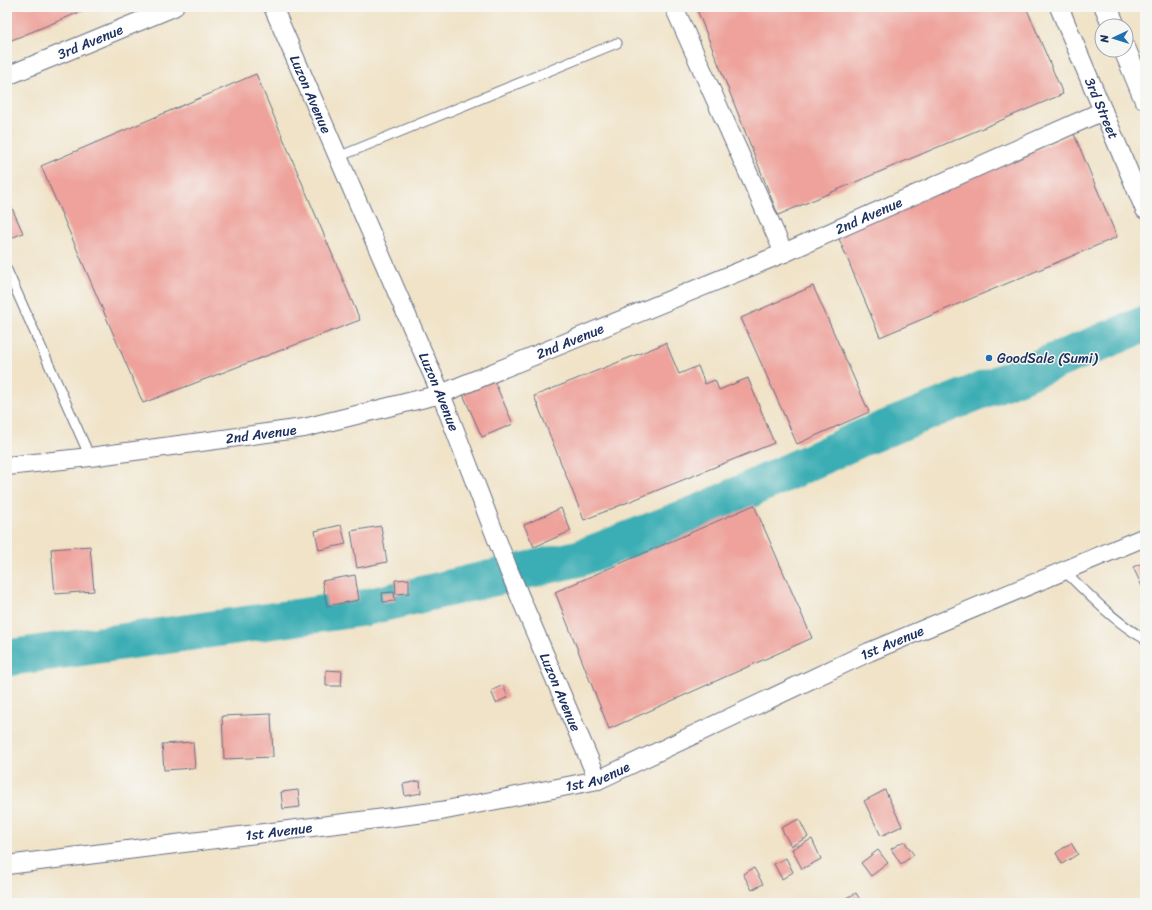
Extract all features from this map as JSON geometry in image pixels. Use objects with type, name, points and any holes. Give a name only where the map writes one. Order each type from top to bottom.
[{"type":"main road","points":[[1106,7],[1111,18]]},
{"type":"main road","points":[[1128,58],[1145,98]]},
{"type":"street","name":"3rd Avenue","points":[[7,76],[174,7]]},
{"type":"street","name":"Luzon Avenue","points":[[273,7],[442,394],[520,600],[598,780]]},
{"type":"street","points":[[674,7],[784,253]]},
{"type":"street","name":"3rd Street","points":[[1059,7],[1145,210]]},
{"type":"street","name":"2nd Avenue","points":[[7,466],[90,458],[304,428],[442,394],[784,253],[1103,111]]},
{"type":"street","name":"1st Avenue","points":[[7,865],[440,812],[598,780],[869,652],[1145,537]]},
{"type":"lane","points":[[338,157],[617,43]]},
{"type":"lane","points":[[7,270],[90,458]]},
{"type":"lane","points":[[1064,571],[1133,633],[1145,639]]},
{"type":"building","points":[[7,7],[92,7],[7,42]]},
{"type":"building","points":[[696,7],[1026,7],[1063,94],[778,215]]},
{"type":"building","points":[[256,74],[360,320],[143,403],[41,166]]},
{"type":"building","points":[[1074,134],[1117,237],[880,337],[837,234]]},
{"type":"building","points":[[7,197],[23,233],[7,240]]},
{"type":"building","points":[[813,286],[869,412],[797,444],[741,318]]},
{"type":"building","points":[[666,343],[679,374],[698,366],[705,384],[715,380],[719,390],[748,378],[774,443],[584,520],[534,396]]},
{"type":"building","points":[[492,376],[513,424],[482,437],[461,390]]},
{"type":"building","points":[[754,505],[812,638],[609,729],[555,592]]},
{"type":"building","points":[[561,508],[571,531],[534,547],[524,525]]},
{"type":"building","points":[[341,525],[346,544],[319,550],[315,531]]},
{"type":"building","points":[[381,526],[387,562],[357,568],[351,531]]},
{"type":"building","points":[[90,546],[94,591],[55,594],[51,549]]},
{"type":"building","points":[[1145,562],[1145,593],[1133,567]]},
{"type":"building","points":[[355,575],[359,600],[327,606],[322,581]]},
{"type":"building","points":[[409,579],[409,593],[396,594],[395,580]]},
{"type":"building","points":[[394,592],[395,601],[383,602],[382,593]]},
{"type":"building","points":[[8,608],[10,628],[7,628]]},
{"type":"building","points":[[326,670],[342,671],[341,686],[326,686]]},
{"type":"building","points":[[503,685],[508,697],[496,703],[491,691]]},
{"type":"building","points":[[271,714],[273,757],[224,759],[222,716]]},
{"type":"building","points":[[193,742],[195,768],[164,770],[162,744]]},
{"type":"building","points":[[420,781],[421,793],[405,796],[403,784]]},
{"type":"building","points":[[298,790],[300,807],[283,809],[281,792]]},
{"type":"building","points":[[885,790],[902,826],[881,836],[864,801]]},
{"type":"building","points":[[799,819],[808,837],[791,846],[781,828]]},
{"type":"building","points":[[812,839],[821,859],[802,869],[792,849]]},
{"type":"building","points":[[904,841],[914,855],[901,864],[891,849]]},
{"type":"building","points":[[1071,843],[1078,854],[1062,864],[1056,853]]},
{"type":"building","points":[[878,850],[888,863],[871,876],[861,863]]},
{"type":"building","points":[[786,858],[793,872],[782,879],[774,864]]},
{"type":"building","points":[[754,868],[763,884],[752,890],[743,874]]},
{"type":"building","points":[[856,893],[862,903],[843,903],[842,900]]},
{"type":"waterway","points":[[7,658],[363,608],[580,558],[703,511],[862,438],[1145,324]]},
{"type":"place","name":"GoodSale (Sumi)","points":[[989,358]]}]
